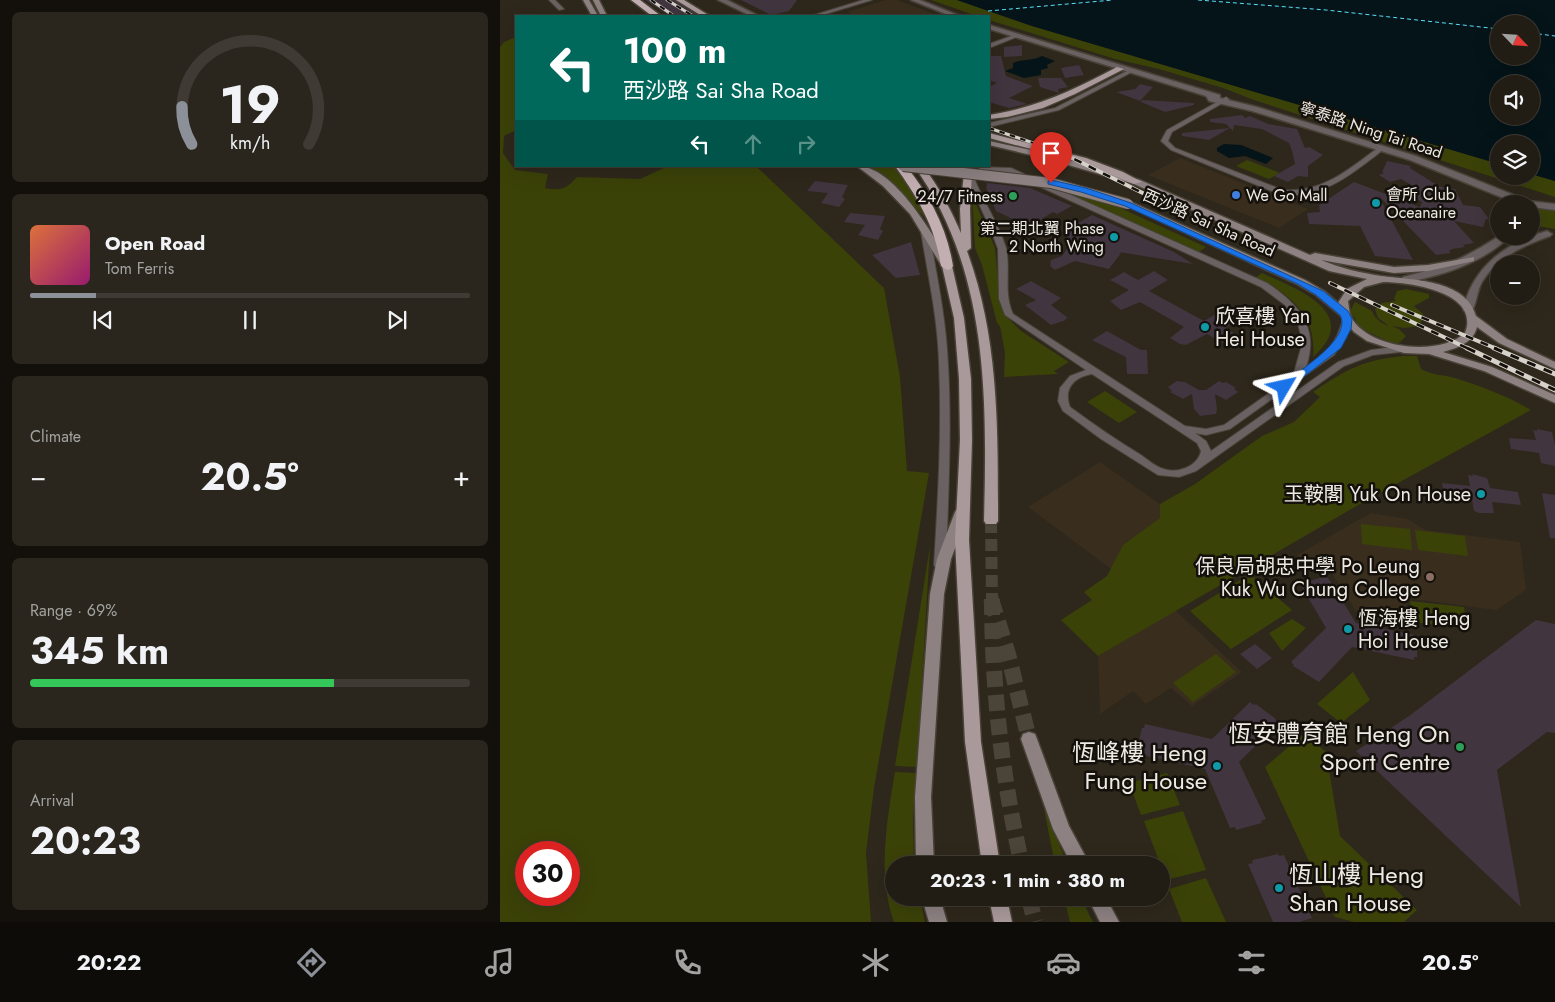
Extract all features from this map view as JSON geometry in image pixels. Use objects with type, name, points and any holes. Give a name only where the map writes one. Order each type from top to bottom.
[{"type":"highway","points":[[635,0],[656,15]]},
{"type":"highway","points":[[903,167],[922,196],[936,222],[942,238],[947,266]]},
{"type":"highway","points":[[933,167],[945,169]]},
{"type":"main road","points":[[586,0],[594,15]]},
{"type":"main road","points":[[596,0],[604,15]]},
{"type":"main road","points":[[679,0],[705,15]]},
{"type":"main road","points":[[990,117],[1024,112],[1060,100],[1120,69]]},
{"type":"main road","points":[[990,136],[1059,152],[1118,174]]},
{"type":"main road","name":"西沙路 Sai Sha Road","points":[[990,143],[1118,174],[1333,268],[1383,279]]},
{"type":"main road","points":[[862,167],[895,192],[923,226],[947,266],[959,318],[965,379],[966,440],[962,511],[965,619],[973,742],[990,856]]},
{"type":"main road","name":"西沙路 Sai Sha Road","points":[[916,167],[1051,183],[1084,190],[1128,204],[1301,282],[1320,293],[1369,337],[1401,349],[1426,351]]},
{"type":"main road","points":[[919,167],[940,197],[967,260],[984,326],[990,371],[992,425],[991,521]]},
{"type":"main road","points":[[967,260],[964,209],[969,173]]},
{"type":"main road","points":[[1300,254],[1394,270],[1420,269],[1470,259]]},
{"type":"main road","points":[[1346,316],[1343,302],[1350,291],[1362,283],[1383,279],[1407,279],[1443,290],[1503,341],[1555,366]]},
{"type":"main road","points":[[1426,351],[1446,348],[1467,338],[1473,328],[1470,313]]},
{"type":"main road","points":[[1426,351],[1482,366],[1555,399]]},
{"type":"main road","points":[[926,856],[923,797],[940,574],[962,511]]},
{"type":"main road","points":[[1029,739],[1062,829],[1076,856]]},
{"type":"main road","points":[[933,906],[938,922]]},
{"type":"main road","points":[[1102,906],[1110,922]]},
{"type":"street","points":[[552,0],[561,9]]},
{"type":"street","points":[[721,0],[754,15]]},
{"type":"street","points":[[818,15],[870,0]]},
{"type":"street","points":[[914,0],[954,15]]},
{"type":"street","name":"寧泰路 Ning Tai Road","points":[[990,27],[1129,72],[1382,148],[1436,166],[1504,195]]},
{"type":"street","points":[[990,46],[1016,36]]},
{"type":"street","points":[[990,125],[1057,109],[1129,72]]},
{"type":"street","points":[[1224,101],[1169,131],[1164,141],[1173,149],[1282,192],[1299,194],[1320,190],[1382,148]]},
{"type":"street","points":[[1201,463],[1206,453],[1204,444],[1009,314],[1003,300],[1002,251],[969,173],[984,169],[1008,170],[1264,285],[1287,302],[1303,323],[1307,346],[1304,362],[1297,378]]},
{"type":"street","name":"寧泰路 Ning Tai Road","points":[[1478,185],[1492,195]]},
{"type":"street","name":"寧泰路 Ning Tai Road","points":[[1540,205],[1555,207]]},
{"type":"street","points":[[923,226],[928,240],[928,258],[940,319],[944,364],[944,470],[940,574]]},
{"type":"street","points":[[1470,313],[1473,287],[1485,268],[1519,244],[1551,234]]},
{"type":"street","points":[[1407,279],[1449,270],[1491,245]]},
{"type":"street","points":[[1177,426],[1206,432],[1227,427],[1297,378],[1338,346],[1344,334],[1346,316]]},
{"type":"street","points":[[1095,371],[1081,373],[1066,384],[1062,397],[1066,409],[1104,437],[1162,473],[1172,475],[1186,472],[1201,463],[1341,364],[1371,353],[1401,349]]},
{"type":"shaded area","points":[[886,0],[897,0],[936,15],[854,15],[847,12]]},
{"type":"shaded area","points":[[957,0],[1555,0],[1555,181],[1540,177],[1540,135],[1490,135],[1490,161],[1032,26]]},
{"type":"shaded area","points":[[1042,56],[1055,61],[1047,65],[1048,68],[1041,70],[1041,75],[1024,78],[1005,71],[1013,68],[1013,63]]},
{"type":"shaded area","points":[[1224,144],[1241,145],[1273,158],[1266,164],[1245,156],[1229,158],[1217,151],[1217,148]]},
{"type":"shaded area","name":"We Go Mall","points":[[1180,158],[1308,209],[1279,228],[1148,175]]},
{"type":"shaded area","points":[[1100,462],[1160,504],[1160,518],[1123,545],[1111,569],[1028,507]]},
{"type":"shaded area","name":"保良局胡忠中學 Po Leung Kuk Wu Chung College","points":[[1371,513],[1408,519],[1425,530],[1520,542],[1526,590],[1496,610],[1405,598],[1407,622],[1365,616],[1356,611],[1326,564],[1308,564],[1297,555]]},
{"type":"shaded area","points":[[1175,610],[1242,672],[1192,706],[1171,688],[1146,704],[1133,691],[1100,714],[1098,656]]},
{"type":"green space","points":[[931,0],[957,0],[1032,26],[1490,161],[1490,176],[1254,100],[1223,88],[1159,69],[1115,59],[990,20],[990,15],[974,15]]},
{"type":"green space","points":[[515,37],[515,130],[504,136],[503,153],[515,170],[548,174],[545,188],[555,189],[566,187],[577,177],[640,179],[666,167],[757,167],[884,288],[900,377],[907,471],[929,473],[874,788],[866,853],[871,922],[500,922],[500,47],[504,42]]},
{"type":"green space","points":[[1247,160],[1280,173],[1269,179],[1236,166]]},
{"type":"green space","points":[[871,167],[895,167],[922,205],[927,220],[903,194]]},
{"type":"green space","points":[[1540,177],[1555,181],[1555,197],[1518,185],[1540,185]]},
{"type":"green space","points":[[1069,191],[1118,207],[1206,247],[1199,252],[1069,194]]},
{"type":"green space","points":[[972,195],[995,248],[1000,301],[1008,318],[1021,331],[1069,362],[1054,371],[1058,374],[1004,377],[1005,353],[1000,326],[997,323],[982,265],[975,248]]},
{"type":"green space","points":[[1540,209],[1555,211],[1555,229],[1540,226]]},
{"type":"green space","points":[[1262,273],[1307,295],[1319,304],[1328,315],[1331,328],[1327,341],[1313,357],[1311,329],[1306,318],[1290,299],[1256,277]]},
{"type":"green space","points":[[1406,289],[1429,294],[1429,298],[1414,306],[1423,314],[1424,318],[1418,326],[1405,328],[1391,326],[1399,329],[1406,336],[1399,343],[1389,342],[1358,327],[1355,318],[1349,313],[1355,302],[1372,311],[1379,320],[1389,326],[1378,318],[1375,309],[1382,303],[1396,301],[1394,299],[1397,291]]},
{"type":"green space","points":[[1404,356],[1417,356],[1421,369],[1484,388],[1531,410],[1360,504],[1098,656],[1061,620],[1092,600],[1084,592],[1107,576],[1123,545],[1160,518],[1160,504],[1195,484],[1262,436],[1294,422],[1320,397],[1313,392],[1336,377],[1366,363]]},
{"type":"green space","points":[[1105,391],[1137,412],[1119,423],[1087,402]]},
{"type":"green space","points":[[1361,524],[1410,529],[1412,550],[1362,544]]},
{"type":"green space","points":[[1415,530],[1465,536],[1468,556],[1418,550]]},
{"type":"green space","points":[[930,546],[917,767],[895,766]]},
{"type":"green space","points":[[1250,574],[1292,610],[1231,649],[1190,611]]},
{"type":"green space","points":[[1410,601],[1464,607],[1467,629],[1413,622]]},
{"type":"green space","points":[[1292,619],[1306,628],[1282,651],[1269,633]]},
{"type":"green space","points":[[1216,654],[1236,672],[1193,702],[1173,683]]},
{"type":"green space","points":[[1353,672],[1370,700],[1341,723],[1317,704]]},
{"type":"green space","points":[[1304,734],[1326,752],[1340,836],[1417,910],[1404,922],[1354,922],[1335,917],[1265,767]]},
{"type":"green space","points":[[895,772],[916,773],[913,819],[914,856],[885,856],[889,809]]},
{"type":"green space","points":[[1167,773],[1180,805],[1141,815],[1129,783]]},
{"type":"green space","points":[[1044,809],[1064,856],[1053,856]]},
{"type":"green space","points":[[1183,811],[1206,870],[1170,879],[1170,856],[1157,856],[1144,821]]},
{"type":"green space","points":[[1206,878],[1226,922],[1182,922],[1170,889]]},
{"type":"green space","points":[[890,906],[922,906],[925,922],[894,922]]},
{"type":"green space","points":[[1066,906],[1085,906],[1093,922],[1070,922]]},
{"type":"building","points":[[645,0],[674,0],[697,15],[668,15]]},
{"type":"building","points":[[741,0],[797,0],[789,11],[769,14]]},
{"type":"building","points":[[1022,45],[1022,56],[1004,57],[1004,47]]},
{"type":"building","points":[[990,56],[1001,56],[1006,76],[1033,86],[1009,98],[1027,104],[1009,108],[990,102],[990,86],[997,83],[990,80]]},
{"type":"building","points":[[1079,65],[1084,75],[1065,78],[1061,68]]},
{"type":"building","points":[[1038,78],[1061,78],[1068,87],[1058,89],[1059,93],[1040,87]]},
{"type":"building","points":[[1140,84],[1153,87],[1140,101],[1116,92],[1135,89]]},
{"type":"building","points":[[1142,100],[1194,103],[1194,105],[1165,112],[1141,102]]},
{"type":"building","points":[[1242,115],[1245,118],[1250,116],[1268,124],[1297,129],[1305,148],[1309,147],[1323,155],[1308,166],[1308,177],[1298,176],[1288,182],[1274,176],[1295,164],[1289,143],[1262,129],[1234,125],[1233,131],[1226,124],[1210,122],[1210,119]]},
{"type":"building","points":[[1230,128],[1209,140],[1182,136],[1182,133]]},
{"type":"building","points":[[1387,161],[1411,166],[1410,168],[1437,185],[1447,189],[1455,189],[1463,205],[1480,207],[1489,219],[1486,219],[1483,227],[1454,221],[1474,243],[1452,249],[1449,251],[1451,253],[1436,255],[1378,195],[1413,260],[1375,256],[1360,226],[1309,224],[1307,213],[1320,212],[1319,205],[1354,182],[1420,207],[1422,202],[1408,194],[1416,188],[1401,179],[1390,182],[1379,175],[1384,173],[1382,172]]},
{"type":"building","points":[[815,181],[848,185],[842,197],[845,199],[839,207],[821,203],[828,193],[807,191]]},
{"type":"building","points":[[987,183],[1030,188],[1072,206],[1057,214],[1053,212],[1029,227],[996,211],[986,188]]},
{"type":"building","points":[[850,213],[885,216],[880,229],[883,231],[878,240],[858,235],[865,225],[844,222]]},
{"type":"building","points":[[1092,215],[1174,252],[1193,264],[1119,252],[1121,253],[1109,269],[1075,261],[1055,270],[1050,266],[1051,260],[1062,256],[1067,249],[1066,230]]},
{"type":"building","points":[[911,242],[920,275],[896,278],[872,255]]},
{"type":"building","points":[[1154,271],[1168,280],[1149,291],[1204,321],[1223,310],[1229,311],[1239,317],[1226,328],[1244,340],[1230,347],[1207,334],[1186,345],[1180,344],[1170,338],[1184,327],[1140,302],[1121,310],[1110,301],[1129,290],[1110,280],[1124,272],[1138,280]]},
{"type":"building","points":[[1031,281],[1061,298],[1051,305],[1068,318],[1066,320],[1051,325],[1025,305],[1036,300],[1016,289]]},
{"type":"building","points":[[1107,331],[1141,350],[1147,350],[1148,374],[1127,374],[1126,357],[1092,340]]},
{"type":"building","points":[[1177,381],[1185,382],[1199,390],[1206,390],[1219,381],[1226,382],[1236,388],[1234,389],[1238,392],[1226,400],[1215,394],[1216,414],[1200,416],[1194,409],[1192,394],[1183,399],[1170,392],[1172,391],[1168,387]]},
{"type":"building","points":[[1537,429],[1552,432],[1555,445],[1555,466],[1541,463],[1539,453],[1511,449],[1509,438],[1536,440],[1533,430],[1537,431]]},
{"type":"building","name":"玉鞍閣 Yuk On House","points":[[1472,474],[1487,478],[1490,488],[1518,492],[1521,505],[1492,502],[1494,513],[1479,513],[1474,511],[1472,500],[1444,496],[1442,483],[1470,486],[1468,475],[1473,476]]},
{"type":"building","points":[[1542,493],[1555,495],[1555,538],[1550,538]]},
{"type":"building","name":"恆海樓 Heng Hoi House","points":[[1323,577],[1328,578],[1356,623],[1415,635],[1417,639],[1417,657],[1414,657],[1414,660],[1352,647],[1319,682],[1293,666],[1291,662],[1326,628],[1300,584]]},
{"type":"building","name":"恆安體育館 Heng On Sport Centre","points":[[1536,620],[1555,624],[1555,733],[1547,732],[1497,770],[1521,907],[1356,751],[1409,716]]},
{"type":"building","points":[[1255,644],[1272,658],[1257,669],[1240,654]]},
{"type":"building","name":"恆峰樓 Heng Fung House","points":[[1250,702],[1254,705],[1256,704],[1279,723],[1239,762],[1266,819],[1261,821],[1262,823],[1236,830],[1235,827],[1230,828],[1205,769],[1138,754],[1139,750],[1137,749],[1142,728],[1144,728],[1145,724],[1212,739]]},
{"type":"building","name":"恆山樓 Heng Shan House","points":[[1278,854],[1279,856],[1284,855],[1312,918],[1299,922],[1273,922],[1248,864],[1253,863],[1252,860]]},
{"type":"ferry route","points":[[988,11],[1113,0]]},
{"type":"ferry route","points":[[1198,0],[1326,10],[1490,28]]},
{"type":"ferry route","points":[[1540,34],[1555,36]]},
{"type":"tunnel","points":[[991,521],[992,601]]},
{"type":"tunnel","points":[[991,599],[1008,654],[1029,739]]},
{"type":"tunnel","points":[[992,601],[996,700],[1009,800],[1020,856]]},
{"type":"tunnel","points":[[1031,906],[1035,922]]},
{"type":"railway","points":[[651,0],[673,15]]},
{"type":"railway","points":[[667,0],[691,15]]},
{"type":"railway","points":[[990,128],[1063,153]]},
{"type":"railway","points":[[1060,152],[1173,208]]},
{"type":"railway","points":[[1330,283],[1469,349]]},
{"type":"railway","points":[[1392,305],[1497,349]]},
{"type":"railway","points":[[1467,348],[1555,390]]},
{"type":"railway","points":[[1494,348],[1555,374]]},
{"type":"place","name":"We Go Mall","points":[[1236,195]]},
{"type":"place","name":"24/7 Fitness","points":[[1013,196]]},
{"type":"place","name":"會所 Club Oceanaire","points":[[1376,203]]},
{"type":"place","name":"第二期北翼 Phase 2 North Wing","points":[[1114,237]]},
{"type":"place","name":"欣喜樓 Yan Hei House","points":[[1205,327]]},
{"type":"place","name":"玉鞍閣 Yuk On House","points":[[1481,494]]},
{"type":"place","name":"保良局胡忠中學 Po Leung Kuk Wu Chung College","points":[[1430,577]]},
{"type":"place","name":"恆海樓 Heng Hoi House","points":[[1348,629]]},
{"type":"place","name":"恆安體育館 Heng On Sport Centre","points":[[1460,747]]},
{"type":"place","name":"恆峰樓 Heng Fung House","points":[[1217,766]]},
{"type":"place","name":"恆山樓 Heng Shan House","points":[[1279,888]]},
{"type":"route","points":[[1051,183],[1084,190],[1128,204],[1301,282],[1320,293],[1344,313],[1347,319],[1346,329],[1338,346],[1284,387]]}]
